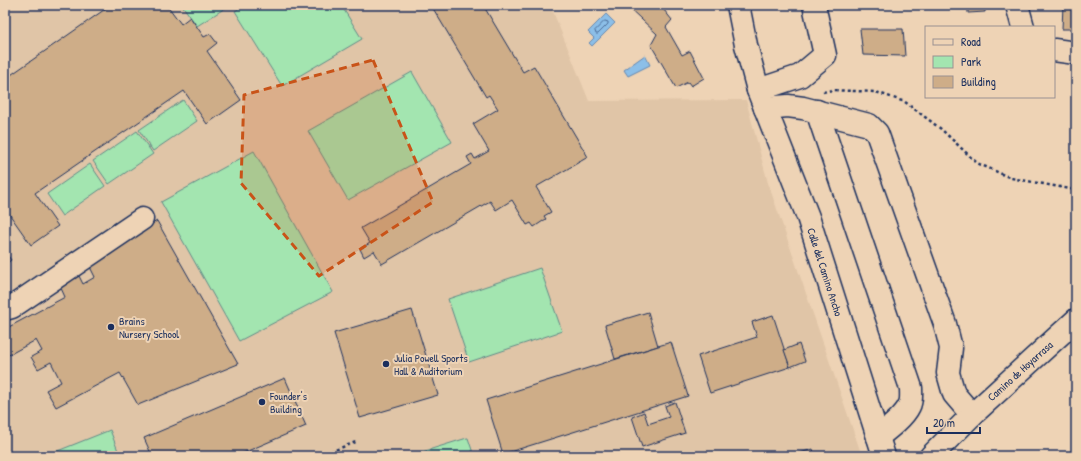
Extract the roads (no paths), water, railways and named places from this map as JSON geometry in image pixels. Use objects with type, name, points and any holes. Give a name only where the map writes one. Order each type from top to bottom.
[{"type":"street","name":"Calle del Camino Ancho","points":[[738,5],[746,45],[761,99],[808,217],[881,447]]},
{"type":"street","points":[[761,99],[800,76],[825,55],[814,5]]},
{"type":"street","points":[[1017,5],[1023,26]]},
{"type":"street","points":[[1055,50],[1076,53]]},
{"type":"street","points":[[761,99],[803,108],[818,102],[869,125],[877,133],[945,324],[951,348],[948,373],[954,394],[972,415]]},
{"type":"street","points":[[818,102],[911,388],[912,396],[909,406],[894,425],[881,447]]},
{"type":"street","points":[[5,309],[12,307],[142,219]]},
{"type":"street","name":"Camino de Hoyarrasa","points":[[931,456],[972,415],[1076,320]]},
{"type":"water","points":[[606,14],[615,23],[592,46],[589,43],[594,38],[588,32]]},
{"type":"water","points":[[645,55],[650,65],[628,76],[624,70]]},
{"type":"place","name":"Brains Nursery School","points":[[111,327]]},
{"type":"place","name":"Julia Powell Sports Hall & Auditorium","points":[[386,364]]},
{"type":"place","name":"Founder's Building","points":[[262,402]]}]
